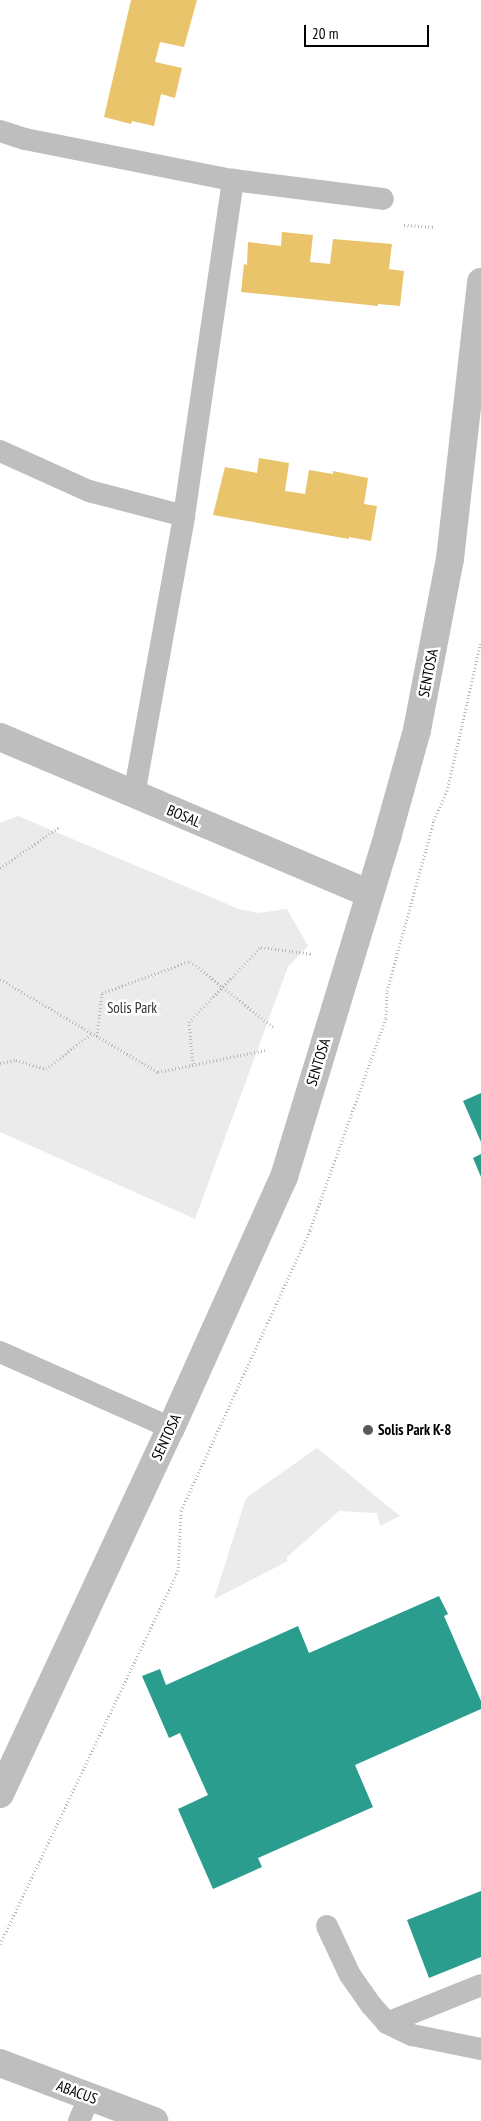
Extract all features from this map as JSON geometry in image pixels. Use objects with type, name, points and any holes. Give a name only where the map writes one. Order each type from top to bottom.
[{"type":"street","name":"SENTOSA","points":[[1,1788],[171,1428],[284,1177],[417,730],[450,559],[481,282]]},
{"type":"street","name":"BOSAL","points":[[0,737],[369,894]]},
{"type":"street","name":"ABACUS","points":[[0,2064],[84,2109],[154,2121]]},
{"type":"lane","points":[[0,131],[25,139],[233,180],[383,199]]},
{"type":"lane","points":[[134,795],[184,516],[233,180]]},
{"type":"lane","points":[[0,451],[89,491],[184,516]]},
{"type":"lane","points":[[0,1352],[171,1428]]},
{"type":"lane","points":[[327,1926],[350,1975],[371,2005],[388,2023],[412,2034],[481,2049]]},
{"type":"lane","points":[[388,2023],[481,1985]]},
{"type":"path","points":[[0,868],[59,827]]},
{"type":"path","points":[[398,938],[403,939]]},
{"type":"path","points":[[193,1064],[189,1022],[261,947],[320,955]]},
{"type":"path","points":[[97,1036],[102,993],[190,961],[224,986],[273,1027]]},
{"type":"path","points":[[0,979],[158,1072],[265,1050]]},
{"type":"path","points":[[0,1064],[16,1060],[46,1069],[92,1033]]},
{"type":"green space","name":"Solis Park","points":[[18,816],[239,909],[258,913],[287,909],[308,946],[288,967],[195,1219],[0,1132],[0,823]]},
{"type":"green space","points":[[317,1448],[400,1516],[380,1526],[377,1513],[339,1511],[286,1558],[288,1561],[214,1599],[246,1498]]},
{"type":"building: Homes","points":[[131,0],[197,0],[184,47],[160,42],[155,62],[182,68],[175,98],[161,94],[154,126],[132,121],[131,124],[104,117]]},
{"type":"building: Homes","points":[[282,232],[313,235],[310,262],[330,264],[333,239],[392,244],[389,269],[404,271],[400,306],[378,304],[378,306],[241,292],[244,264],[247,265],[248,242],[281,246]]},
{"type":"building: Homes","points":[[259,458],[289,463],[285,491],[305,494],[309,470],[333,474],[333,471],[368,478],[364,504],[377,506],[371,541],[349,537],[349,539],[213,515],[225,467],[257,473]]},
{"type":"building: Schools","points":[[481,1093],[481,1142],[463,1101]]},
{"type":"building: Schools","points":[[481,1154],[481,1177],[473,1158]]},
{"type":"building: Schools","points":[[439,1596],[448,1614],[444,1616],[481,1701],[481,1709],[355,1765],[373,1807],[258,1858],[262,1867],[213,1889],[178,1809],[208,1795],[180,1733],[169,1738],[142,1676],[160,1669],[166,1685],[298,1626],[309,1653]]},
{"type":"building: Schools","points":[[481,1891],[481,1957],[429,1978],[407,1920]]},
{"type":"place","name":"Solis Park K-8","points":[[368,1430]]}]
